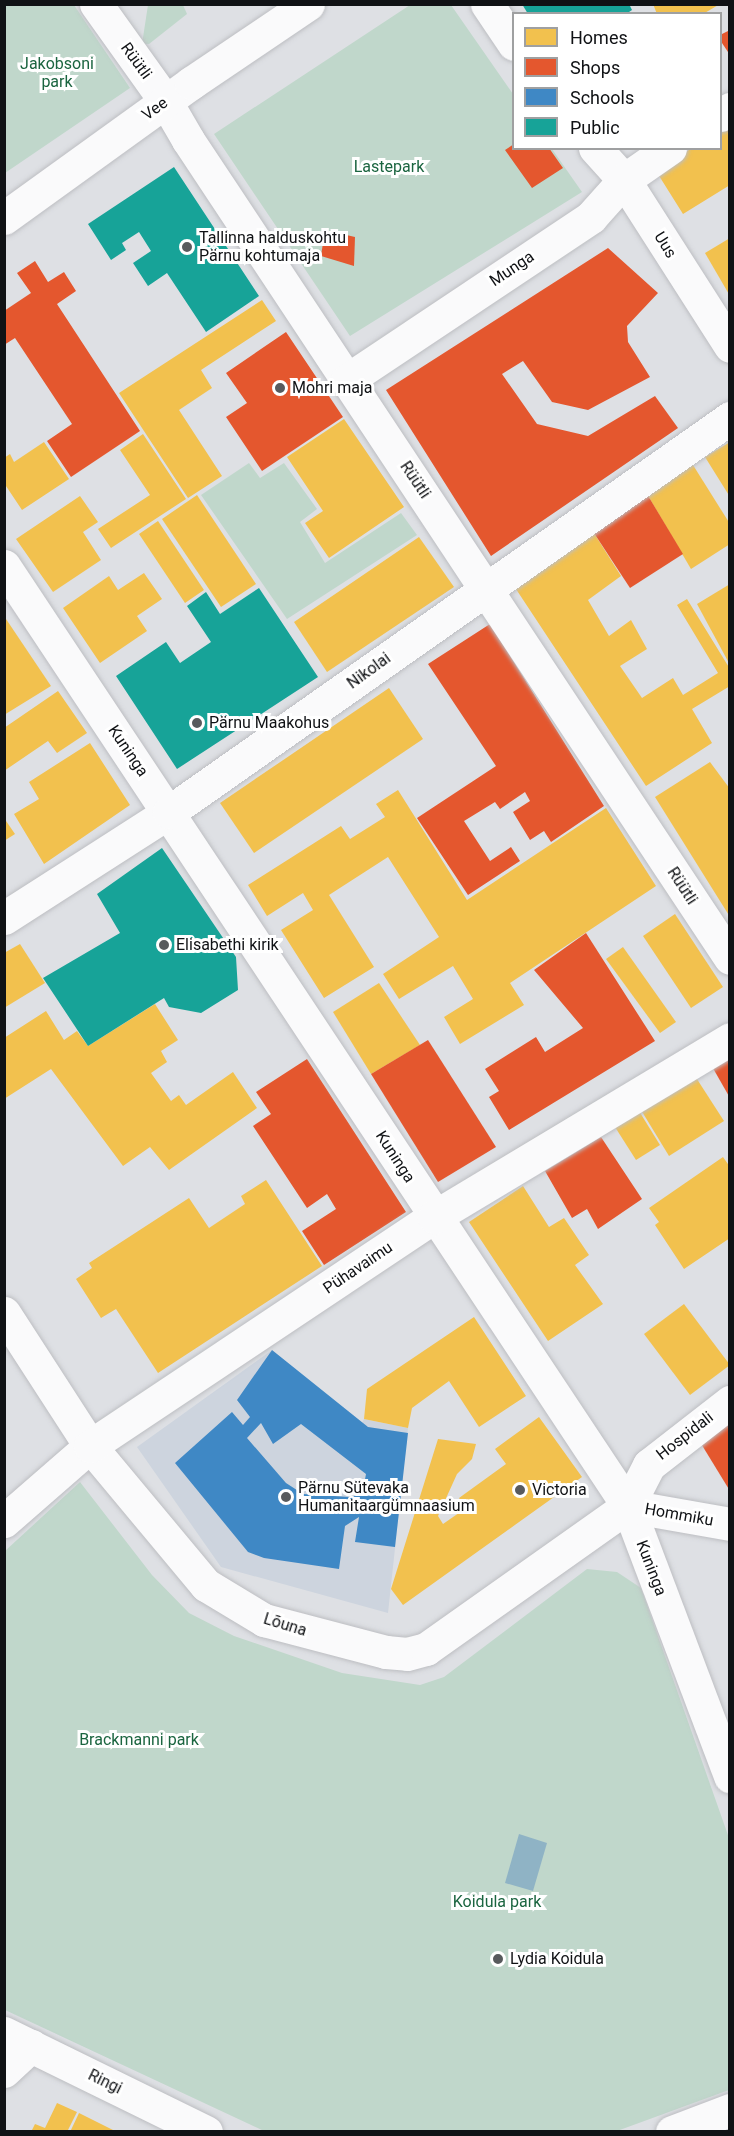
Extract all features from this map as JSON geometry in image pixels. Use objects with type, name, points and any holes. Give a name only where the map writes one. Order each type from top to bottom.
[{"type":"street","name":"Rüütli","points":[[96,4],[166,102],[729,958]]},
{"type":"street","name":"Vee","points":[[4,218],[308,4]]},
{"type":"street","points":[[487,4],[512,42]]},
{"type":"street","name":"Uus","points":[[597,150],[624,180],[729,346]]},
{"type":"street","name":"Munga","points":[[347,380],[591,216],[624,180],[667,150]]},
{"type":"street","name":"Nikolai","points":[[4,918],[169,812],[484,588],[729,418]]},
{"type":"street","name":"Kuninga","points":[[4,566],[628,1506],[729,1776]]},
{"type":"street","name":"Pühavaimu","points":[[4,1521],[90,1446],[434,1217],[729,1040]]},
{"type":"street","name":"Lõuna","points":[[4,1313],[90,1446],[206,1585],[264,1620],[386,1652],[407,1654],[426,1648],[628,1506]]},
{"type":"street","name":"Hospidali","points":[[628,1506],[649,1465],[729,1402]]},
{"type":"street","name":"Hommiku","points":[[628,1506],[729,1524]]},
{"type":"street","points":[[4,2071],[18,2040]]},
{"type":"street","name":"Ringi","points":[[18,2040],[206,2132]]},
{"type":"street","points":[[672,2132],[729,2109]]},
{"type":"shaded area","name":"Pärnu Sütevaka Humanitaargümnaasium","points":[[272,1350],[362,1423],[364,1419],[408,1428],[388,1613],[221,1567],[137,1447]]},
{"type":"green space","name":"Jakobsoni park","points":[[5,4],[74,5],[130,88],[5,173]]},
{"type":"green space","points":[[148,5],[183,5],[187,14],[149,44],[142,44]]},
{"type":"green space","name":"Lastepark","points":[[410,5],[451,5],[512,93],[512,150],[553,150],[582,192],[350,336],[214,134]]},
{"type":"green space","points":[[249,463],[260,478],[284,463],[317,509],[300,522],[325,563],[401,513],[417,535],[287,619],[201,495]]},
{"type":"green space","name":"Koidula park","points":[[80,1482],[152,1575],[189,1613],[234,1636],[342,1673],[420,1685],[444,1677],[587,1569],[617,1572],[641,1588],[729,1838],[729,2090],[617,2131],[264,2131],[5,2010],[5,1551]]},
{"type":"water","points":[[519,1834],[547,1843],[533,1891],[505,1883]]},
{"type":"building: Homes","points":[[653,4],[720,4],[706,12],[656,12]]},
{"type":"building: Homes","points":[[730,125],[730,185],[683,214],[656,171],[689,150],[722,150],[722,129]]},
{"type":"building: Homes","points":[[730,238],[730,296],[705,253]]},
{"type":"building: Homes","points":[[262,300],[276,321],[201,370],[212,388],[179,410],[222,476],[188,498],[119,393]]},
{"type":"building: Homes","points":[[344,419],[404,507],[329,558],[305,523],[323,511],[287,457]]},
{"type":"building: Homes","points":[[143,434],[186,499],[111,548],[98,529],[150,495],[120,450]]},
{"type":"building: Homes","points":[[44,442],[69,479],[22,510],[4,483],[4,458],[10,454],[14,462]]},
{"type":"building: Homes","points":[[730,442],[730,497],[705,457]]},
{"type":"building: Homes","points":[[693,465],[730,524],[730,544],[691,569],[647,494]]},
{"type":"building: Homes","points":[[197,495],[256,584],[221,607],[162,519]]},
{"type":"building: Homes","points":[[80,496],[98,522],[83,532],[101,560],[53,592],[16,539]]},
{"type":"building: Homes","points":[[158,521],[204,590],[185,603],[139,534]]},
{"type":"building: Homes","points":[[592,530],[621,576],[588,600],[609,636],[631,620],[647,649],[620,666],[642,698],[673,678],[683,695],[718,673],[677,605],[687,599],[730,669],[730,686],[692,709],[712,743],[646,786],[512,583]]},
{"type":"building: Homes","points":[[419,537],[454,587],[327,672],[294,622]]},
{"type":"building: Homes","points":[[144,573],[162,599],[137,616],[147,631],[100,663],[63,608],[109,576],[118,590]]},
{"type":"building: Homes","points":[[730,584],[730,665],[697,604]]},
{"type":"building: Homes","points":[[4,616],[51,686],[4,715]]},
{"type":"building: Homes","points":[[389,688],[423,739],[254,853],[220,803]]},
{"type":"building: Homes","points":[[58,691],[87,733],[57,753],[48,741],[4,771],[4,728]]},
{"type":"building: Homes","points":[[90,743],[130,805],[44,864],[14,814],[39,799],[29,782]]},
{"type":"building: Homes","points":[[710,762],[730,789],[730,917],[655,797]]},
{"type":"building: Homes","points":[[398,790],[467,900],[606,808],[656,886],[510,983],[524,1005],[460,1044],[444,1017],[473,999],[453,966],[399,999],[383,974],[439,937],[388,857],[329,895],[374,967],[324,998],[281,930],[313,910],[303,893],[267,916],[248,885],[341,826],[350,839],[385,817],[376,804]]},
{"type":"building: Homes","points":[[4,818],[15,834],[4,841]]},
{"type":"building: Homes","points":[[675,914],[723,987],[691,1008],[643,936]]},
{"type":"building: Homes","points":[[20,944],[45,983],[4,1008],[4,953]]},
{"type":"building: Homes","points":[[623,947],[676,1022],[660,1033],[606,959]]},
{"type":"building: Homes","points":[[379,983],[420,1045],[371,1074],[333,1012]]},
{"type":"building: Homes","points":[[155,1004],[178,1040],[161,1051],[167,1062],[151,1073],[171,1101],[179,1095],[186,1105],[233,1072],[257,1108],[169,1170],[150,1147],[123,1166],[51,1069],[4,1099],[4,1038],[46,1011],[64,1040],[77,1031],[88,1046]]},
{"type":"building: Homes","points":[[695,1076],[724,1121],[669,1156],[641,1110]]},
{"type":"building: Homes","points":[[639,1111],[660,1145],[636,1160],[615,1127]]},
{"type":"building: Homes","points":[[723,1157],[730,1167],[730,1238],[684,1269],[655,1225],[659,1222],[649,1208]]},
{"type":"building: Homes","points":[[266,1180],[322,1266],[158,1373],[116,1309],[101,1318],[76,1279],[92,1268],[89,1263],[189,1198],[209,1228],[245,1204],[241,1196]]},
{"type":"building: Homes","points":[[523,1186],[549,1227],[564,1218],[589,1255],[575,1265],[603,1304],[548,1341],[469,1222]]},
{"type":"building: Homes","points":[[684,1304],[730,1365],[690,1395],[644,1334]]},
{"type":"building: Homes","points":[[474,1317],[526,1396],[479,1427],[449,1381],[412,1408],[408,1428],[364,1419],[367,1389]]},
{"type":"building: Homes","points":[[539,1417],[582,1477],[403,1605],[391,1589],[438,1439],[476,1444],[472,1459],[457,1474],[438,1516],[443,1524],[466,1508],[459,1498],[506,1464],[495,1449]]},
{"type":"building: Homes","points":[[57,2103],[77,2112],[67,2132],[31,2132],[35,2124],[45,2128]]},
{"type":"building: Homes","points":[[79,2113],[117,2132],[70,2132]]},
{"type":"building: Shops","points":[[730,30],[730,55],[722,43],[722,34]]},
{"type":"building: Shops","points":[[512,145],[512,150],[550,150],[563,168],[532,188],[505,150]]},
{"type":"building: Shops","points":[[325,230],[355,237],[354,266],[321,256]]},
{"type":"building: Shops","points":[[608,248],[658,293],[627,326],[628,342],[650,377],[588,410],[552,402],[523,361],[502,374],[537,424],[588,436],[655,396],[678,428],[491,556],[386,390]]},
{"type":"building: Shops","points":[[35,261],[48,282],[64,272],[76,291],[57,304],[140,431],[71,477],[47,441],[72,424],[15,338],[4,345],[4,311],[31,293],[17,273]]},
{"type":"building: Shops","name":"Mohri maja","points":[[286,332],[343,417],[262,471],[226,417],[247,403],[226,373]]},
{"type":"building: Shops","points":[[647,494],[683,554],[630,588],[592,530]]},
{"type":"building: Shops","points":[[490,624],[604,806],[551,842],[544,831],[530,840],[513,812],[530,801],[525,792],[500,809],[495,802],[464,821],[490,861],[511,847],[520,861],[468,895],[417,818],[496,766],[428,664]]},
{"type":"building: Shops","points":[[586,933],[655,1041],[509,1130],[489,1097],[499,1091],[485,1069],[536,1037],[545,1052],[583,1028],[534,970]]},
{"type":"building: Shops","points":[[428,1040],[496,1147],[438,1182],[371,1074]]},
{"type":"building: Shops","points":[[730,1051],[730,1098],[710,1063]]},
{"type":"building: Shops","points":[[307,1059],[406,1212],[324,1265],[302,1231],[336,1209],[327,1194],[307,1208],[253,1126],[271,1114],[256,1092]]},
{"type":"building: Shops","points":[[601,1137],[642,1199],[598,1229],[587,1209],[572,1218],[545,1171]]},
{"type":"building: Shops","points":[[730,1422],[730,1491],[700,1442]]},
{"type":"building: Schools","points":[[272,1350],[368,1427],[408,1433],[395,1547],[355,1542],[359,1517],[345,1526],[339,1569],[264,1558],[248,1552],[175,1463],[232,1412],[243,1425],[250,1417],[237,1400]],"holes":[[[261,1423],[273,1444],[301,1424],[366,1474],[363,1490],[348,1500],[349,1497],[303,1494],[286,1483],[247,1438]]]},
{"type":"building: Public","points":[[522,4],[629,4],[632,10],[629,12],[527,12]]},
{"type":"building: Public","name":"Tallinna halduskohtu Pärnu kohtumaja","points":[[174,167],[259,296],[206,332],[167,273],[148,286],[133,263],[151,251],[139,232],[122,243],[126,250],[111,260],[88,224]]},
{"type":"building: Public","name":"Pärnu Maakohus","points":[[259,588],[318,677],[177,769],[116,676],[166,642],[180,663],[211,642],[187,606],[206,592],[220,614]]},
{"type":"building: Public","name":"Elisabethi kirik","points":[[162,848],[236,957],[238,990],[201,1013],[169,1007],[164,998],[88,1046],[43,978],[120,933],[97,894]]},
{"type":"place","name":"Tallinna halduskohtu Pärnu kohtumaja","points":[[187,247]]},
{"type":"place","name":"Mohri maja","points":[[280,388]]},
{"type":"place","name":"Pärnu Maakohus","points":[[197,723]]},
{"type":"place","name":"Elisabethi kirik","points":[[164,945]]},
{"type":"place","name":"Victoria","points":[[520,1490]]},
{"type":"place","name":"Pärnu Sütevaka Humanitaargümnaasium","points":[[286,1497]]},
{"type":"place","name":"Lydia Koidula","points":[[498,1959]]},
{"type":"park label","name":"Brackmanni park","points":[[139,1740]]}]
